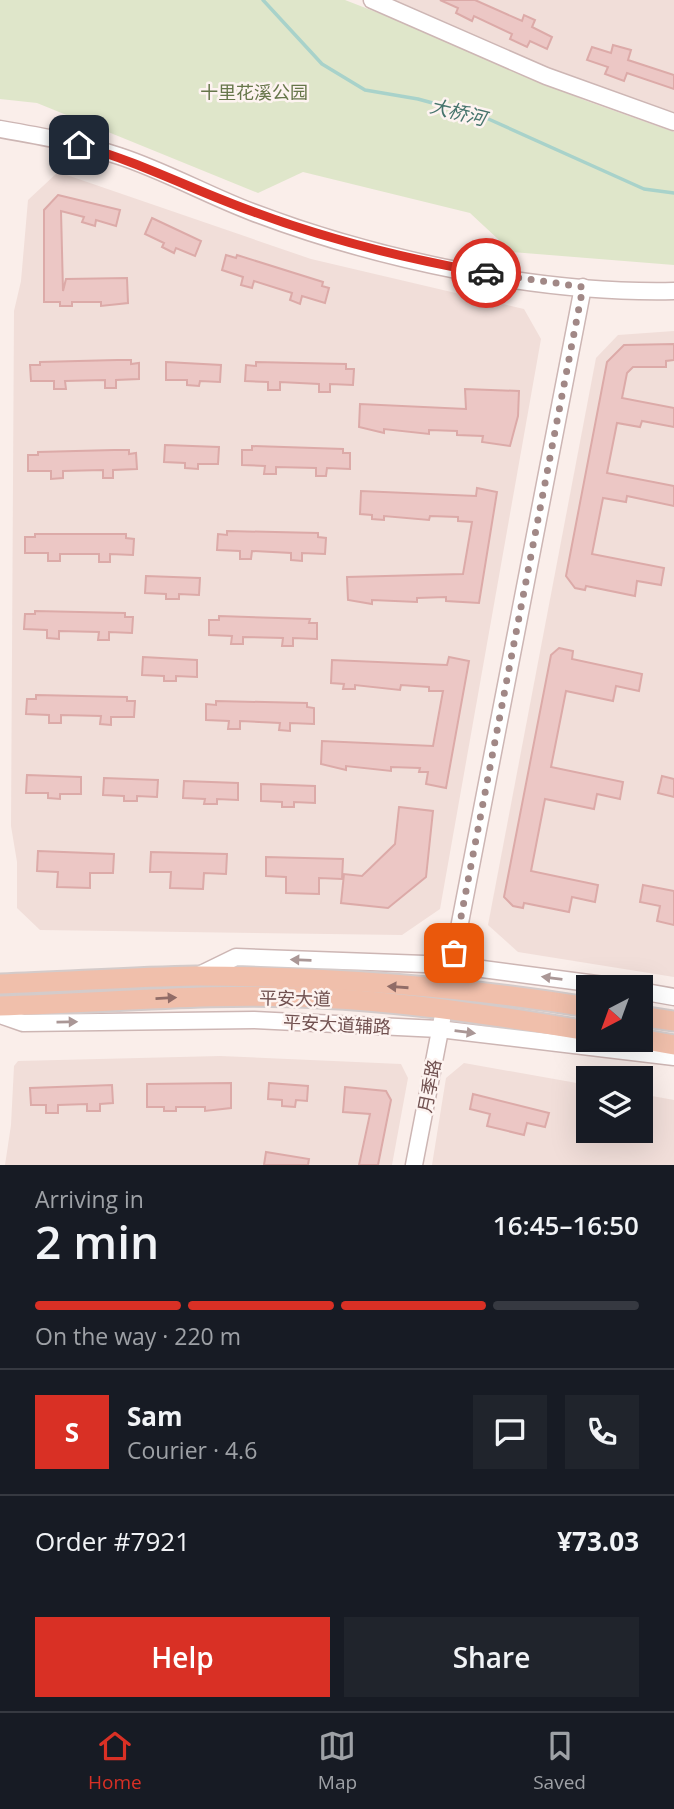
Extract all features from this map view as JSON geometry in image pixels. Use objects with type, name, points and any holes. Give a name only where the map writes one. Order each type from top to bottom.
[{"type":"main road","name":"平安大道","points":[[0,984],[197,976],[445,999],[576,1028]]},
{"type":"main road","name":"平安大道","points":[[0,1006],[198,997],[445,999],[576,1005]]},
{"type":"main road","points":[[653,1018],[674,1021]]},
{"type":"main road","points":[[653,1041],[674,1045]]},
{"type":"street","points":[[372,0],[546,76],[674,122]]},
{"type":"street","points":[[0,129],[59,139],[121,156],[251,212],[345,242],[432,264],[583,287],[674,291]]},
{"type":"street","name":"月季路","points":[[414,1165],[583,287]]},
{"type":"street","points":[[197,976],[236,957],[452,965],[576,982]]},
{"type":"street","points":[[653,993],[674,997]]},
{"type":"street","points":[[198,997],[254,1020]]},
{"type":"street","points":[[560,1003],[576,998]]},
{"type":"street","name":"平安大道辅路","points":[[0,1015],[23,1023],[254,1020],[439,1028],[674,1057]]},
{"type":"shaded area","points":[[390,0],[674,0],[674,112],[583,86]]},
{"type":"shaded area","points":[[58,172],[311,259],[524,309],[541,339],[440,909],[402,935],[40,930],[17,908],[17,862],[11,826],[14,311],[21,281],[28,200]]},
{"type":"shaded area","points":[[674,331],[674,977],[518,952],[488,925],[596,358],[618,335]]},
{"type":"shaded area","points":[[220,1056],[401,1064],[408,1078],[392,1165],[5,1165],[11,1125],[14,1066],[18,1061]]},
{"type":"shaded area","points":[[464,1063],[576,1083],[576,1143],[653,1143],[653,1096],[674,1100],[674,1165],[432,1165],[446,1078]]},
{"type":"green space","name":"十里花溪公园","points":[[0,0],[345,0],[430,33],[584,100],[674,132],[674,265],[512,252],[470,213],[303,172],[258,193],[37,103],[0,99]]},
{"type":"building","points":[[440,0],[475,0],[522,21],[524,15],[535,20],[532,27],[552,37],[547,49],[530,41],[527,47],[510,39],[512,34],[474,16],[472,21],[456,13],[458,8]]},
{"type":"building","points":[[613,45],[631,50],[628,60],[674,75],[674,89],[627,73],[624,81],[605,74],[608,67],[587,60],[592,47],[611,53]]},
{"type":"building","points":[[58,195],[120,210],[116,226],[96,220],[95,226],[82,222],[84,217],[61,211],[63,291],[66,279],[127,278],[128,303],[101,306],[101,302],[72,302],[72,306],[60,306],[60,302],[44,302],[44,210]]},
{"type":"building","points":[[152,218],[201,241],[195,256],[176,248],[174,253],[162,247],[164,243],[145,234]]},
{"type":"building","points":[[226,255],[236,258],[237,255],[323,282],[322,286],[329,288],[325,303],[302,296],[300,304],[290,300],[292,293],[254,281],[252,288],[241,285],[243,277],[222,270]]},
{"type":"building","points":[[674,344],[674,360],[666,361],[666,367],[633,367],[627,373],[622,398],[674,408],[674,427],[642,421],[640,427],[617,423],[607,473],[674,486],[674,506],[627,496],[626,502],[603,498],[592,554],[664,568],[661,585],[637,581],[635,596],[586,586],[585,590],[575,588],[566,576],[607,362],[624,345]]},
{"type":"building","points":[[131,360],[131,364],[139,363],[139,379],[116,380],[116,388],[105,388],[105,380],[65,381],[66,389],[54,389],[54,381],[31,381],[30,365],[40,365],[40,362]]},
{"type":"building","points":[[166,362],[221,365],[220,382],[200,381],[199,386],[187,385],[187,380],[166,380]]},
{"type":"building","points":[[256,362],[346,364],[346,369],[354,369],[353,385],[330,384],[330,392],[319,392],[319,384],[280,382],[280,390],[268,390],[268,382],[245,381],[246,365],[256,366]]},
{"type":"building","points":[[465,389],[519,391],[518,416],[510,446],[482,442],[483,436],[457,435],[457,431],[429,430],[429,434],[384,429],[384,433],[359,427],[360,404],[466,409]]},
{"type":"building","points":[[165,445],[219,447],[218,464],[198,464],[198,469],[185,468],[185,463],[164,462]]},
{"type":"building","points":[[252,446],[343,449],[343,453],[350,453],[350,469],[327,468],[326,476],[316,476],[316,468],[276,467],[276,474],[264,474],[265,466],[242,465],[242,450],[252,450]]},
{"type":"building","points":[[129,450],[129,454],[136,453],[137,469],[113,470],[113,478],[103,478],[103,470],[63,471],[63,478],[51,479],[51,471],[28,471],[28,455],[38,455],[38,452]]},
{"type":"building","points":[[477,488],[497,492],[479,603],[446,601],[446,597],[417,598],[417,602],[372,600],[372,604],[348,600],[347,577],[463,574],[472,522],[458,521],[458,517],[430,516],[429,520],[384,516],[384,520],[372,519],[372,515],[360,514],[361,491],[476,496]]},
{"type":"building","points":[[227,531],[318,533],[318,537],[326,538],[325,554],[302,553],[302,561],[291,560],[291,553],[252,551],[251,559],[240,559],[240,551],[217,550],[218,534],[227,535]]},
{"type":"building","points":[[35,534],[126,534],[126,538],[134,539],[133,555],[110,554],[110,562],[99,562],[99,554],[60,554],[60,561],[48,561],[48,553],[25,553],[25,537],[35,537]]},
{"type":"building","points":[[146,576],[200,578],[199,595],[179,594],[179,599],[166,599],[166,594],[145,593]]},
{"type":"building","points":[[35,611],[125,613],[125,617],[133,617],[132,633],[109,632],[109,640],[98,640],[99,632],[59,631],[59,639],[47,638],[47,630],[24,629],[25,614],[35,614]]},
{"type":"building","points":[[219,616],[310,619],[309,623],[317,623],[317,639],[293,638],[293,646],[282,646],[283,638],[243,637],[243,644],[231,644],[232,636],[209,635],[209,620],[219,620]]},
{"type":"building","points":[[559,648],[573,651],[572,659],[642,674],[639,691],[616,686],[613,701],[566,691],[551,767],[623,782],[620,799],[597,794],[594,809],[545,799],[531,871],[598,885],[595,902],[572,897],[569,912],[524,903],[523,908],[513,906],[504,897],[551,655]]},
{"type":"building","points":[[143,657],[197,660],[197,677],[176,676],[176,681],[164,681],[164,676],[142,675]]},
{"type":"building","points":[[449,657],[469,661],[446,788],[426,784],[428,772],[419,772],[420,768],[391,767],[391,771],[346,766],[346,770],[321,764],[322,741],[433,746],[443,691],[401,685],[400,690],[355,685],[355,689],[343,689],[344,684],[331,683],[332,660],[447,665]]},
{"type":"building","points":[[36,695],[127,697],[127,701],[135,701],[134,717],[111,717],[111,725],[100,724],[101,716],[61,715],[61,723],[49,723],[49,715],[26,714],[27,699],[36,699]]},
{"type":"building","points":[[216,701],[307,703],[307,707],[314,708],[314,724],[290,723],[290,731],[279,730],[280,723],[240,721],[240,729],[228,729],[229,721],[206,720],[206,704],[216,705]]},
{"type":"building","points":[[27,775],[81,777],[81,794],[60,794],[60,799],[48,798],[48,793],[26,793]]},
{"type":"building","points":[[662,776],[674,779],[674,797],[658,793]]},
{"type":"building","points":[[104,778],[158,780],[157,797],[137,796],[137,801],[124,801],[124,796],[103,795]]},
{"type":"building","points":[[184,781],[238,783],[238,800],[217,799],[217,804],[204,804],[205,799],[183,798]]},
{"type":"building","points":[[261,784],[315,786],[315,803],[294,802],[294,807],[282,807],[282,802],[261,801]]},
{"type":"building","points":[[399,807],[433,811],[426,877],[388,908],[341,903],[344,874],[362,876],[395,844]]},
{"type":"building","points":[[38,851],[114,854],[113,873],[90,873],[90,888],[57,887],[58,872],[37,871]]},
{"type":"building","points":[[151,852],[227,854],[226,874],[204,873],[203,889],[170,888],[171,872],[150,872]]},
{"type":"building","points":[[266,857],[343,859],[342,879],[319,878],[319,894],[286,893],[286,877],[266,876]]},
{"type":"building","points":[[643,885],[674,891],[674,925],[657,921],[660,906],[640,902]]},
{"type":"building","points":[[231,1083],[231,1108],[205,1111],[205,1107],[176,1107],[176,1111],[164,1111],[164,1107],[147,1107],[147,1084]]},
{"type":"building","points":[[269,1083],[308,1086],[307,1101],[296,1100],[295,1107],[282,1106],[282,1100],[268,1099]]},
{"type":"building","points":[[112,1085],[113,1103],[100,1104],[100,1111],[87,1111],[87,1104],[58,1105],[58,1113],[46,1113],[46,1105],[31,1105],[30,1088]]},
{"type":"building","points":[[345,1087],[386,1091],[391,1100],[378,1165],[359,1165],[370,1114],[343,1112]]},
{"type":"building","points":[[473,1094],[549,1113],[545,1127],[527,1123],[524,1135],[487,1126],[490,1114],[470,1109]]},
{"type":"building","points":[[266,1152],[309,1159],[308,1165],[264,1165]]},
{"type":"waterway","name":"大桥河","points":[[263,0],[322,64],[365,90],[418,99],[484,117],[644,189],[674,193]]},
{"type":"way so far","points":[[454,953],[583,287],[486,273]]},
{"type":"route","points":[[79,145],[121,156],[251,212],[345,242],[432,264],[486,273]]}]
